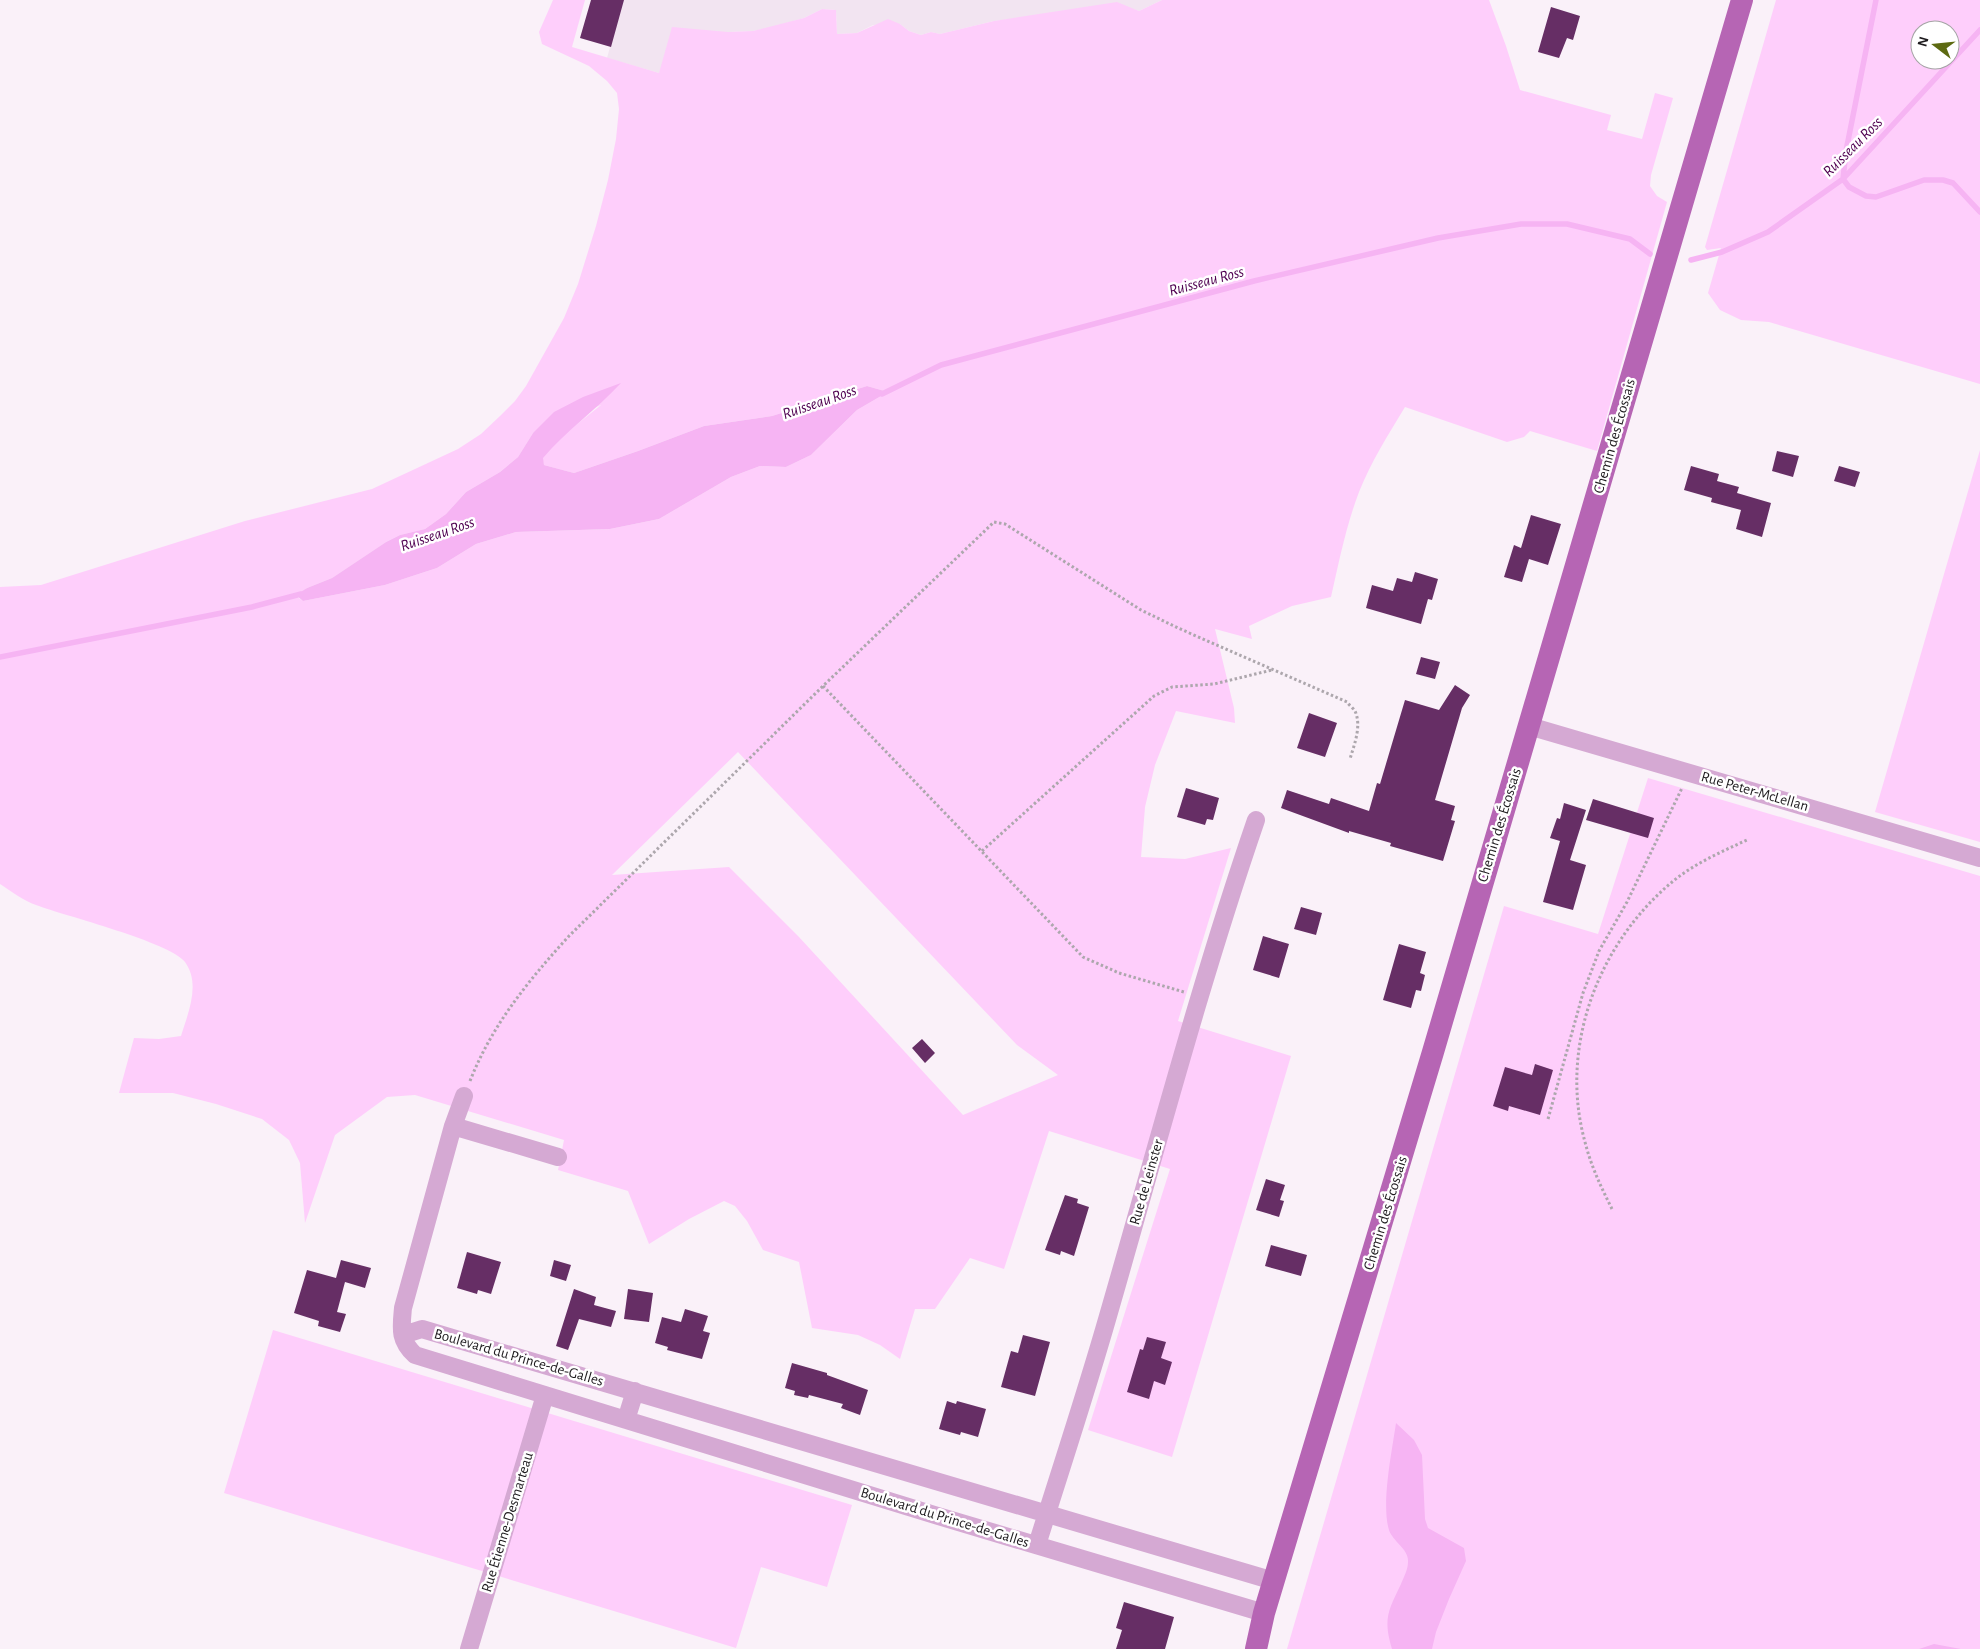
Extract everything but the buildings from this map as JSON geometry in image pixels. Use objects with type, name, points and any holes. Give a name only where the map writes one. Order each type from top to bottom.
[{"type":"main road","name":"Chemin des Écossais","points":[[1256,1649],[1264,1613],[1433,1052],[1742,0]]},
{"type":"street","name":"Rue Peter-McLellan","points":[[1529,726],[1980,858]]},
{"type":"street","name":"Rue de Leinster","points":[[1037,1545],[1108,1315],[1199,996],[1256,820]]},
{"type":"street","points":[[403,1335],[401,1326],[402,1308],[407,1288],[453,1126],[464,1096]]},
{"type":"street","points":[[453,1126],[558,1157]]},
{"type":"street","name":"Boulevard du Prince-de-Galles","points":[[1264,1613],[415,1355],[406,1346],[403,1335],[422,1329],[1274,1581]]},
{"type":"street","points":[[626,1420],[635,1392]]},
{"type":"street","name":"Rue Étienne-Desmarteau","points":[[469,1649],[544,1395]]},
{"type":"path","points":[[464,1096],[484,1048],[506,1012],[532,976],[569,936],[823,686],[994,522],[1005,524],[1141,610],[1347,702],[1355,711],[1358,725],[1350,759]]},
{"type":"path","points":[[982,852],[1154,696],[1172,687],[1214,684],[1274,670]]},
{"type":"path","points":[[823,686],[1083,957],[1119,974],[1199,996]]},
{"type":"path","points":[[1548,1119],[1582,993],[1598,951],[1627,902],[1690,772]]},
{"type":"path","points":[[1612,1209],[1596,1176],[1584,1140],[1578,1104],[1577,1067],[1582,1030],[1592,995],[1607,961],[1621,938],[1650,902],[1678,877],[1709,857],[1747,840]]},
{"type":"shaded area","points":[[553,0],[585,0],[572,47],[659,73],[672,27],[728,32],[753,31],[804,18],[822,9],[836,10],[837,34],[857,33],[888,19],[900,24],[909,31],[921,35],[931,32],[940,34],[994,21],[1117,2],[1139,11],[1162,0],[1489,0],[1520,90],[1611,115],[1607,130],[1642,139],[1655,93],[1673,98],[1651,175],[1650,186],[1657,196],[1667,202],[1597,451],[1530,431],[1524,437],[1507,442],[1405,407],[1374,459],[1359,492],[1347,531],[1331,597],[1292,606],[1249,626],[1252,639],[1215,629],[1234,708],[1235,723],[1176,711],[1155,765],[1145,807],[1141,857],[1185,859],[1231,848],[1178,1021],[1291,1056],[1172,1457],[1088,1430],[1170,1169],[1049,1131],[1004,1269],[970,1258],[935,1309],[915,1309],[900,1359],[880,1345],[858,1335],[812,1328],[799,1262],[763,1250],[747,1221],[735,1206],[724,1201],[689,1219],[649,1244],[628,1191],[558,1170],[564,1140],[415,1095],[387,1097],[335,1135],[305,1223],[300,1163],[289,1140],[262,1119],[173,1093],[119,1093],[134,1038],[159,1039],[181,1036],[190,1008],[193,989],[190,971],[185,962],[175,954],[139,938],[31,903],[0,884],[0,587],[41,585],[245,521],[372,489],[458,449],[481,434],[515,401],[526,386],[564,318],[578,284],[608,180],[616,139],[619,109],[617,93],[607,81],[589,66],[542,44],[539,32]],"holes":[[[867,386],[888,392],[857,410],[811,455],[786,467],[760,466],[731,477],[659,519],[610,529],[516,532],[476,544],[437,568],[385,585],[303,601],[296,596],[307,588],[332,578],[386,542],[400,535],[425,529],[446,514],[466,492],[500,472],[518,457],[533,433],[601,405],[561,437],[542,458],[544,465],[574,473],[704,426],[772,416]],[[738,752],[1017,1045],[1058,1075],[963,1115],[799,937],[729,867],[612,875]]]},
{"type":"shaded area","points":[[591,0],[1162,0],[1139,11],[1122,6],[994,21],[940,34],[931,32],[921,35],[909,31],[900,24],[873,25],[857,33],[837,34],[836,10],[822,9],[804,18],[769,28],[728,32],[659,73],[607,58],[610,47]]},
{"type":"shaded area","points":[[1776,0],[1980,0],[1980,384],[1769,322],[1741,320],[1720,310],[1708,293],[1721,248],[1707,250],[1705,247]]},
{"type":"shaded area","points":[[1980,450],[1980,842],[1875,812]]},
{"type":"shaded area","points":[[1648,778],[1980,876],[1980,1649],[1287,1649],[1504,906],[1598,934]]},
{"type":"shaded area","points":[[273,1330],[852,1505],[827,1587],[761,1567],[736,1648],[224,1493]]},
{"type":"water","points":[[621,383],[552,448],[543,458],[544,465],[574,473],[704,426],[772,416],[867,386],[888,392],[857,410],[811,455],[786,467],[760,466],[731,477],[659,519],[610,529],[516,532],[476,544],[437,568],[385,585],[303,601],[296,595],[307,588],[332,578],[386,542],[400,535],[425,529],[446,514],[466,492],[500,472],[518,457],[533,433],[554,412],[583,397]]},
{"type":"water","points":[[1396,1423],[1414,1440],[1422,1455],[1425,1519],[1428,1528],[1464,1548],[1466,1561],[1436,1632],[1432,1649],[1392,1649],[1389,1639],[1388,1615],[1406,1573],[1408,1562],[1406,1553],[1389,1530],[1387,1519],[1388,1477]]},
{"type":"water","points":[[1934,1644],[1961,1649],[1919,1649]]},
{"type":"waterway","points":[[1876,0],[1846,151],[1843,179],[1849,187],[1866,196],[1876,197],[1924,180],[1943,180],[1953,183],[1980,212]]},
{"type":"waterway","name":"Ruisseau Ross","points":[[1691,260],[1722,252],[1768,232],[1843,179],[1980,30]]},
{"type":"waterway","name":"Ruisseau Ross","points":[[882,394],[941,365],[1254,281],[1438,238],[1521,224],[1567,224],[1630,239],[1650,254]]},
{"type":"waterway","name":"Ruisseau Ross","points":[[0,657],[252,607],[301,594]]}]
